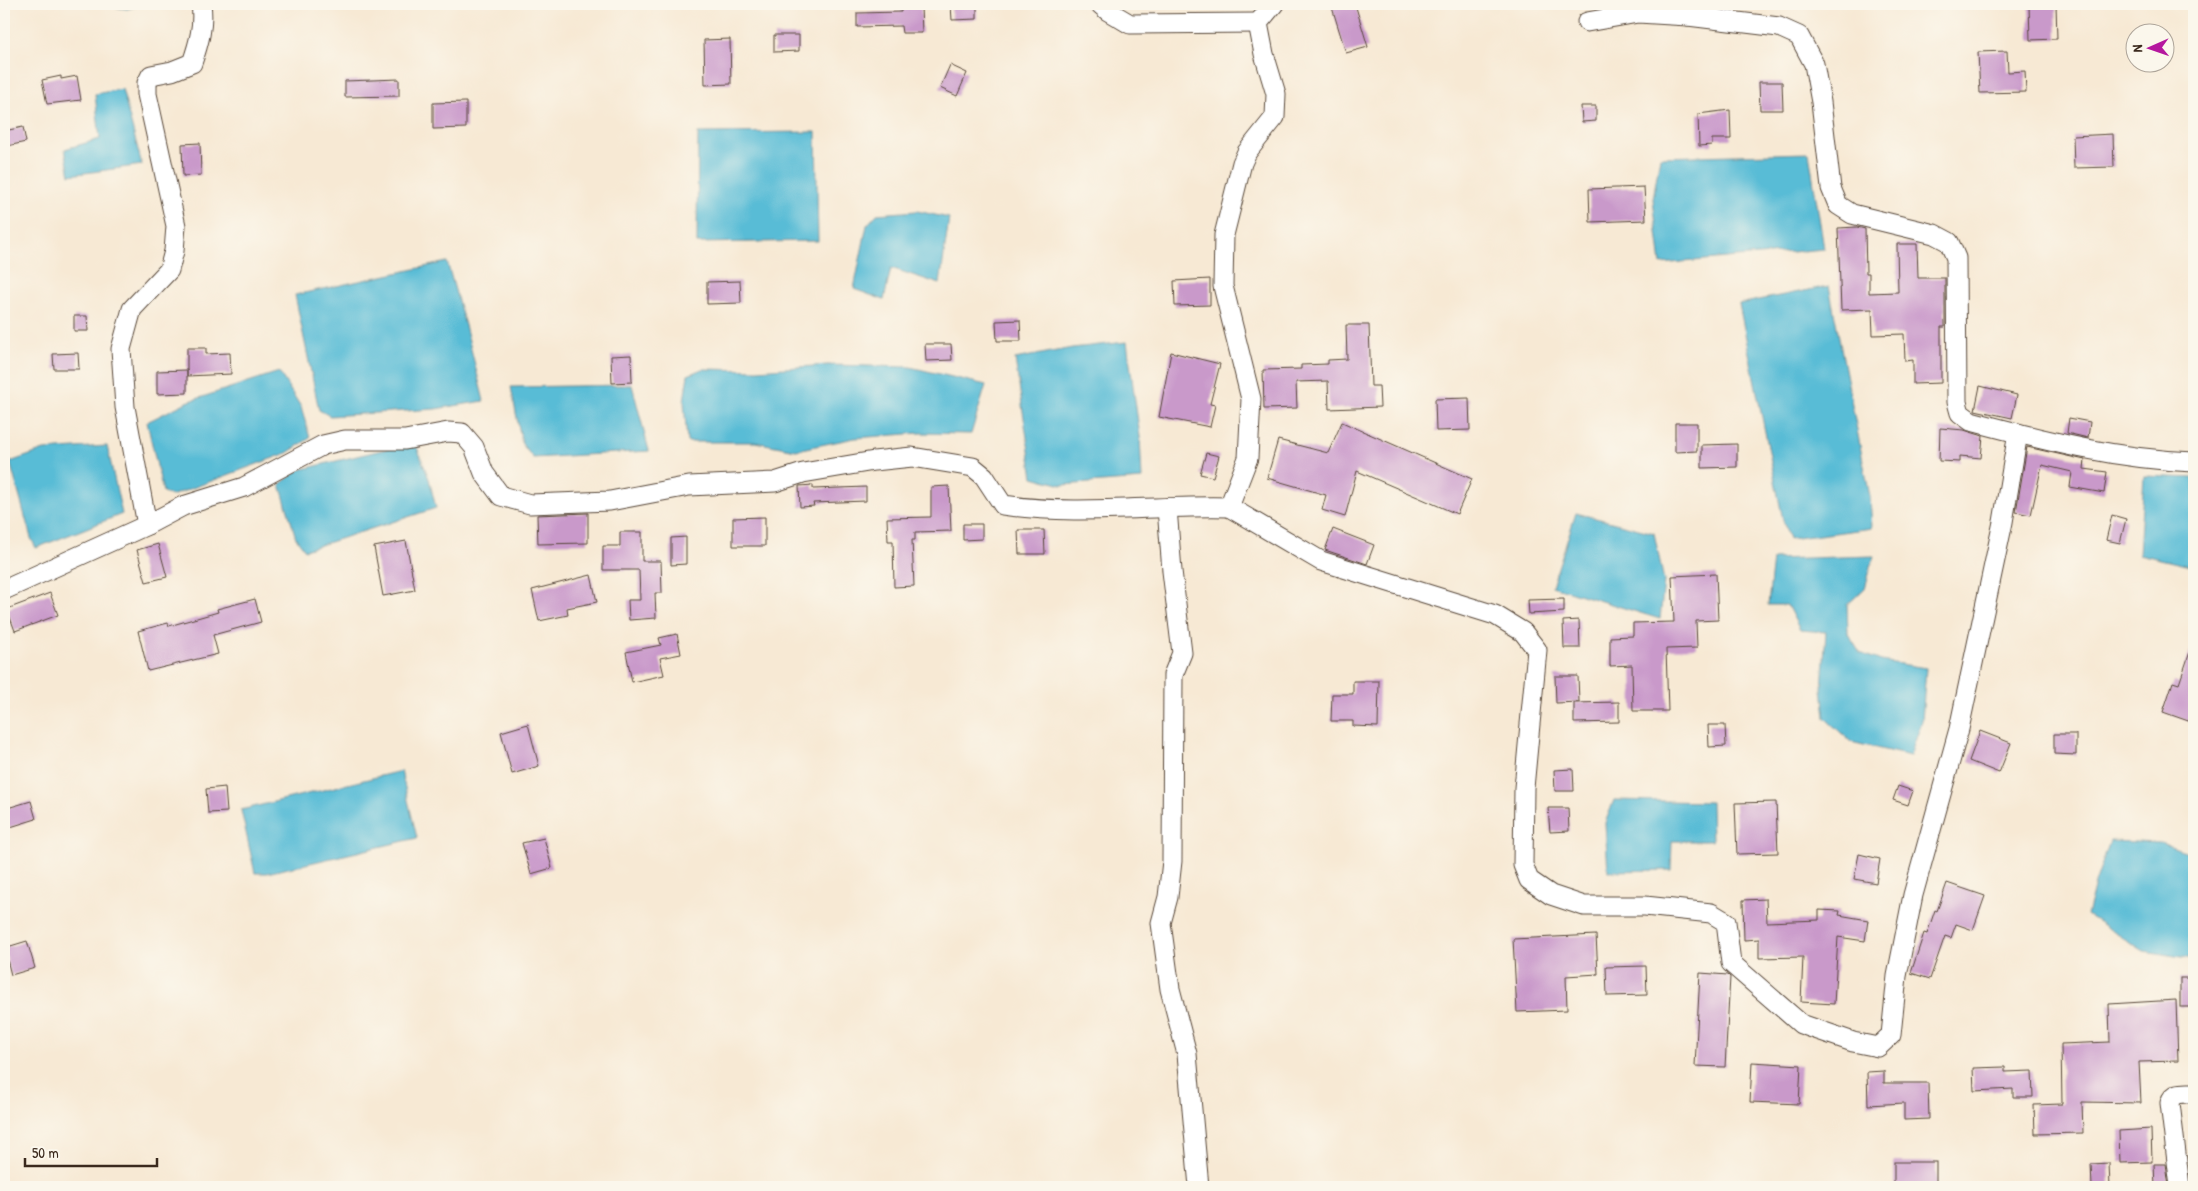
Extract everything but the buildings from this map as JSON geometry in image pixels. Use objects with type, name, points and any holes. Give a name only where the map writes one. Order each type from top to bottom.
[{"type":"street","points":[[147,525],[125,408],[121,349],[132,309],[169,270],[174,251],[176,226],[147,94],[147,83],[151,75],[172,71],[192,63],[199,42],[203,17],[201,4]]},
{"type":"street","points":[[1100,4],[1130,24],[1258,23],[1274,4]]},
{"type":"street","points":[[1587,22],[1638,13],[1688,10],[1779,27],[1799,36],[1814,64],[1821,102],[1831,188],[1838,206],[1852,214],[1934,234],[1948,242],[1956,258],[1957,402],[1960,413],[1971,421],[2080,449],[2151,460],[2194,462]]},
{"type":"street","points":[[1229,507],[1248,458],[1251,400],[1223,286],[1224,235],[1242,163],[1247,152],[1275,117],[1276,94],[1264,54],[1258,23]]},
{"type":"street","points":[[4,590],[147,525],[183,506],[244,487],[323,445],[345,440],[405,440],[448,432],[462,433],[474,447],[484,473],[501,496],[530,504],[610,501],[689,486],[775,482],[803,473],[874,461],[912,457],[973,467],[984,476],[1003,505],[1031,509],[1229,507],[1321,561],[1495,615],[1523,632],[1537,650],[1524,788],[1523,865],[1529,880],[1551,895],[1584,906],[1645,906],[1711,913],[1726,922],[1731,963],[1801,1024],[1853,1042],[1878,1047],[1891,1035],[1897,976],[1913,895],[1959,729],[2003,522],[2018,433]]},
{"type":"street","points":[[1167,508],[1172,571],[1182,653],[1173,675],[1172,861],[1168,897],[1161,923],[1170,989],[1188,1054],[1199,1187]]},
{"type":"street","points":[[2180,1187],[2170,1104],[2171,1098],[2176,1094],[2194,1092]]},
{"type":"water","points":[[95,4],[145,4],[127,9]]},
{"type":"water","points":[[122,89],[142,165],[70,175],[65,149],[100,139],[95,94]]},
{"type":"water","points":[[816,132],[818,241],[697,243],[698,133]]},
{"type":"water","points":[[1809,153],[1824,249],[1661,264],[1653,199],[1660,157]]},
{"type":"water","points":[[917,211],[949,218],[940,284],[891,268],[884,300],[854,289],[867,225],[877,214]]},
{"type":"water","points":[[447,262],[484,401],[435,409],[330,416],[319,410],[295,295]]},
{"type":"water","points":[[1829,286],[1870,497],[1872,528],[1789,539],[1783,520],[1739,304]]},
{"type":"water","points":[[1127,342],[1140,437],[1142,479],[1062,485],[1033,477],[1015,359],[1072,348]]},
{"type":"water","points":[[828,365],[910,367],[986,385],[971,434],[920,433],[855,438],[796,450],[755,442],[687,442],[684,401],[688,375],[702,369],[757,370]]},
{"type":"water","points":[[279,372],[301,407],[310,438],[287,453],[171,496],[163,492],[147,422],[187,402]]},
{"type":"water","points":[[632,385],[649,451],[533,458],[522,444],[511,387]]},
{"type":"water","points":[[415,442],[429,479],[436,508],[305,550],[296,538],[280,484],[299,470]]},
{"type":"water","points":[[107,446],[122,514],[36,548],[31,538],[10,462],[44,450]]},
{"type":"water","points":[[2144,476],[2194,478],[2194,567],[2139,554]]},
{"type":"water","points":[[1576,513],[1654,533],[1664,581],[1660,619],[1552,586]]},
{"type":"water","points":[[1874,556],[1865,588],[1847,605],[1848,634],[1860,653],[1881,661],[1926,668],[1922,721],[1910,756],[1851,742],[1825,718],[1822,688],[1826,632],[1800,630],[1787,605],[1768,605],[1773,559]]},
{"type":"water","points":[[401,771],[417,838],[267,873],[255,873],[241,810]]},
{"type":"water","points":[[1614,800],[1711,802],[1712,841],[1672,841],[1671,870],[1608,871],[1605,823]]},
{"type":"water","points":[[2110,841],[2161,843],[2194,854],[2194,959],[2144,951],[2087,915],[2095,884]]}]
